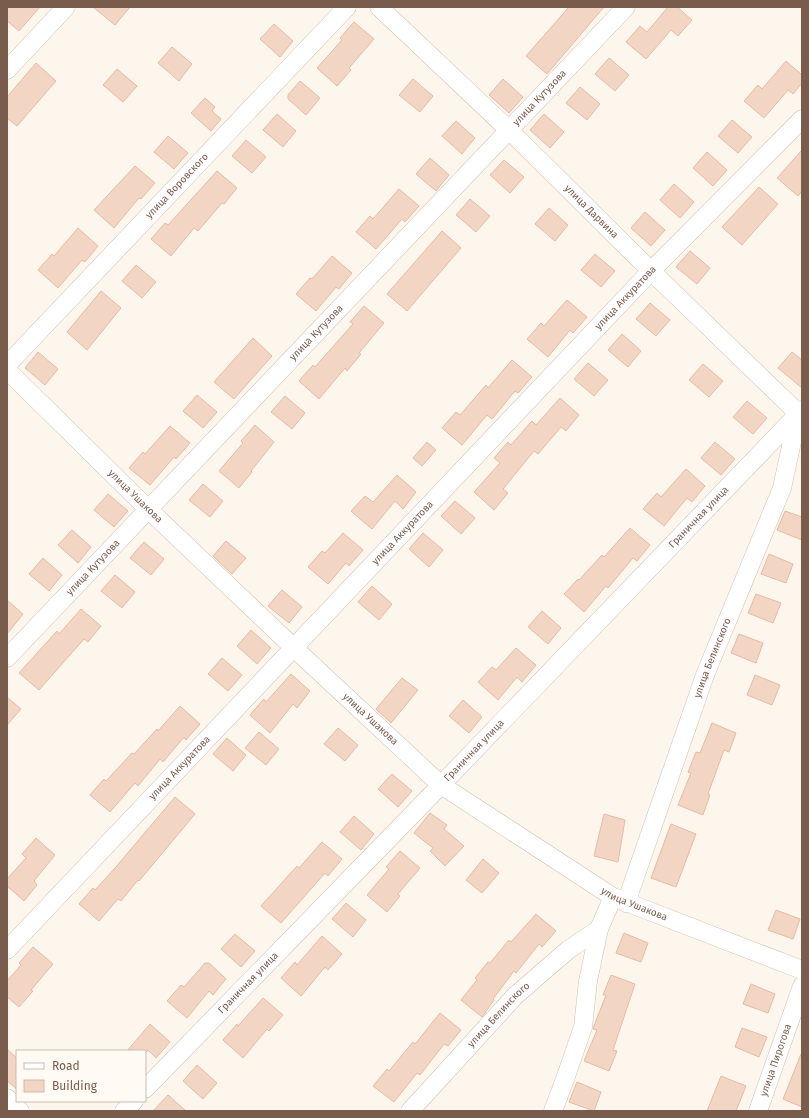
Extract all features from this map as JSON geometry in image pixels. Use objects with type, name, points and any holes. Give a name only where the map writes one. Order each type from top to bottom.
[{"type":"street","points":[[7,70],[66,7]]},
{"type":"street","name":"улица Воровского","points":[[7,365],[347,7]]},
{"type":"street","name":"улица Дарвина","points":[[379,7],[510,131],[651,270],[801,413]]},
{"type":"street","name":"улица Кутузова","points":[[7,658],[510,131],[626,7]]},
{"type":"street","name":"улица Аккуратова","points":[[7,950],[651,270],[802,119]]},
{"type":"street","name":"улица Ушакова","points":[[7,370],[148,509],[294,648],[441,784],[620,900],[802,970]]},
{"type":"street","name":"Граничная улица","points":[[146,1088],[801,413]]},
{"type":"street","name":"улица Белинского","points":[[410,1111],[515,996],[568,950],[598,929],[620,900],[705,675],[782,488],[801,413]]},
{"type":"street","name":"улица Белинского","points":[[553,1111],[583,1027],[588,982],[598,929]]},
{"type":"street","name":"улица Пирогова","points":[[758,1111],[802,986]]},
{"type":"street","points":[[7,1098],[20,1111]]},
{"type":"street","points":[[124,1111],[133,1102]]},
{"type":"building","points":[[7,7],[40,7],[19,31],[7,21]]},
{"type":"building","points":[[93,7],[130,7],[115,25]]},
{"type":"building","points":[[569,7],[604,7],[547,74],[526,56]]},
{"type":"building","points":[[668,7],[677,7],[692,20],[678,36],[671,30],[646,59],[626,42],[640,26],[647,32]]},
{"type":"building","points":[[354,22],[374,39],[349,68],[351,70],[337,86],[317,68],[342,40],[340,38]]},
{"type":"building","points":[[274,24],[293,41],[280,57],[260,39]]},
{"type":"building","points":[[172,47],[192,64],[179,81],[158,63]]},
{"type":"building","points":[[609,58],[629,75],[615,91],[595,74]]},
{"type":"building","points":[[786,61],[802,75],[802,83],[793,94],[788,90],[764,118],[744,101],[758,85],[762,89]]},
{"type":"building","points":[[36,63],[56,81],[17,126],[7,118],[7,97]]},
{"type":"building","points":[[117,69],[137,86],[123,102],[103,85]]},
{"type":"building","points":[[413,79],[433,96],[420,112],[399,95]]},
{"type":"building","points":[[503,79],[523,97],[509,113],[489,95]]},
{"type":"building","points":[[300,81],[320,98],[306,115],[288,99],[288,95]]},
{"type":"building","points":[[580,87],[600,104],[587,120],[566,103]]},
{"type":"building","points":[[205,98],[215,107],[212,111],[221,119],[211,131],[191,113]]},
{"type":"building","points":[[277,114],[296,131],[283,147],[263,130]]},
{"type":"building","points":[[544,114],[564,132],[550,148],[530,130]]},
{"type":"building","points":[[732,120],[752,137],[738,153],[718,136]]},
{"type":"building","points":[[456,121],[475,138],[462,154],[442,136]]},
{"type":"building","points":[[168,136],[188,153],[174,169],[154,152]]},
{"type":"building","points":[[246,140],[266,157],[252,173],[232,156]]},
{"type":"building","points":[[802,150],[802,191],[798,196],[777,178]]},
{"type":"building","points":[[707,152],[727,170],[713,186],[693,168]]},
{"type":"building","points":[[430,158],[449,175],[436,191],[416,174]]},
{"type":"building","points":[[504,160],[524,177],[510,193],[490,175]]},
{"type":"building","points":[[135,166],[155,183],[141,199],[139,198],[114,228],[94,210]]},
{"type":"building","points":[[217,171],[237,188],[198,231],[194,228],[171,256],[151,239],[165,223],[168,225]]},
{"type":"building","points":[[674,184],[694,202],[680,218],[660,200]]},
{"type":"building","points":[[759,187],[778,204],[742,245],[722,227]]},
{"type":"building","points":[[399,189],[419,206],[405,222],[402,219],[376,249],[356,232],[370,216],[373,219]]},
{"type":"building","points":[[470,199],[490,216],[476,232],[456,215]]},
{"type":"building","points":[[549,208],[568,225],[555,241],[535,224]]},
{"type":"building","points":[[645,212],[665,230],[651,246],[631,228]]},
{"type":"building","points":[[78,228],[98,246],[85,262],[82,260],[58,288],[38,270],[52,254],[54,256]]},
{"type":"building","points":[[442,231],[461,248],[407,311],[387,294]]},
{"type":"building","points":[[690,251],[710,268],[697,284],[676,267]]},
{"type":"building","points":[[595,254],[615,271],[601,287],[581,270]]},
{"type":"building","points":[[332,256],[352,273],[339,289],[336,287],[316,311],[296,294],[310,278],[312,279]]},
{"type":"building","points":[[136,265],[156,282],[142,298],[122,281]]},
{"type":"building","points":[[101,291],[121,308],[87,350],[67,332]]},
{"type":"building","points":[[567,300],[587,317],[573,333],[570,330],[548,357],[527,339],[541,323],[544,326]]},
{"type":"building","points":[[650,303],[670,320],[656,336],[636,319]]},
{"type":"building","points":[[364,306],[384,323],[359,353],[361,354],[347,371],[345,368],[319,399],[299,381],[313,365],[315,367],[353,324],[350,322]]},
{"type":"building","points":[[622,334],[641,351],[628,367],[608,350]]},
{"type":"building","points":[[253,338],[272,356],[234,399],[214,382]]},
{"type":"building","points":[[38,352],[58,369],[45,385],[25,368]]},
{"type":"building","points":[[792,352],[802,360],[802,388],[778,368]]},
{"type":"building","points":[[512,360],[532,377],[518,393],[515,391],[492,419],[487,415],[462,445],[442,428],[456,412],[460,415],[486,385],[488,388]]},
{"type":"building","points":[[588,363],[608,380],[594,396],[574,379]]},
{"type":"building","points":[[703,364],[723,381],[709,397],[689,380]]},
{"type":"building","points":[[197,395],[217,412],[203,428],[183,411]]},
{"type":"building","points":[[285,396],[305,413],[292,429],[271,412]]},
{"type":"building","points":[[560,398],[579,415],[566,431],[561,427],[538,454],[534,451],[503,489],[508,493],[494,510],[474,492],[500,463],[494,458],[508,442],[511,445],[532,421],[536,425]]},
{"type":"building","points":[[747,401],[767,418],[753,434],[733,417]]},
{"type":"building","points":[[255,425],[274,442],[239,488],[219,471],[243,443],[241,441]]},
{"type":"building","points":[[170,426],[190,443],[176,459],[174,457],[150,485],[129,468],[143,452],[145,454]]},
{"type":"building","points":[[427,442],[436,450],[422,466],[413,458]]},
{"type":"building","points":[[715,442],[735,459],[721,475],[701,458]]},
{"type":"building","points":[[686,469],[705,486],[692,502],[687,498],[664,526],[643,509],[657,493],[661,497]]},
{"type":"building","points":[[397,475],[416,492],[403,509],[395,501],[372,529],[351,511],[365,496],[373,502]]},
{"type":"building","points":[[203,484],[223,501],[210,517],[189,500]]},
{"type":"building","points":[[108,494],[128,511],[114,527],[94,510]]},
{"type":"building","points":[[455,501],[475,518],[461,534],[441,516]]},
{"type":"building","points":[[785,511],[802,517],[802,540],[777,530]]},
{"type":"building","points":[[630,528],[650,545],[637,561],[633,558],[608,588],[606,586],[584,612],[564,594],[602,555],[604,557]]},
{"type":"building","points":[[72,530],[91,547],[78,563],[58,545]]},
{"type":"building","points":[[343,533],[363,550],[349,566],[346,563],[328,584],[308,567],[322,551],[325,553]]},
{"type":"building","points":[[423,533],[443,550],[429,567],[409,549]]},
{"type":"building","points":[[226,541],[246,558],[232,574],[213,556]]},
{"type":"building","points":[[144,542],[164,559],[151,575],[130,558]]},
{"type":"building","points":[[769,554],[793,564],[786,583],[761,574]]},
{"type":"building","points":[[43,558],[62,575],[49,591],[29,574]]},
{"type":"building","points":[[115,575],[135,592],[122,608],[101,591]]},
{"type":"building","points":[[372,586],[392,604],[379,620],[358,602]]},
{"type":"building","points":[[282,590],[302,607],[289,623],[268,606]]},
{"type":"building","points":[[756,594],[781,603],[773,623],[748,613]]},
{"type":"building","points":[[7,600],[23,614],[7,634]]},
{"type":"building","points":[[81,609],[101,626],[88,642],[84,639],[39,690],[19,673],[57,631],[59,634]]},
{"type":"building","points":[[542,611],[561,628],[548,644],[528,627]]},
{"type":"building","points":[[251,630],[271,648],[257,664],[237,646]]},
{"type":"building","points":[[739,634],[763,643],[756,663],[731,653]]},
{"type":"building","points":[[516,648],[536,665],[522,682],[517,677],[498,700],[478,682],[492,667],[496,670]]},
{"type":"building","points":[[222,658],[242,675],[228,691],[208,674]]},
{"type":"building","points":[[291,674],[310,691],[297,708],[293,704],[270,733],[250,715],[264,699],[266,702]]},
{"type":"building","points":[[755,675],[780,685],[772,705],[747,695]]},
{"type":"building","points":[[402,678],[418,690],[391,723],[376,709]]},
{"type":"building","points":[[7,697],[21,709],[7,725]]},
{"type":"building","points":[[463,700],[482,717],[469,733],[449,716]]},
{"type":"building","points":[[180,706],[200,724],[186,740],[184,737],[163,762],[160,759],[138,786],[135,783],[110,812],[90,795],[104,779],[106,781],[132,753],[134,754],[157,729],[158,731]]},
{"type":"building","points":[[712,723],[736,733],[729,752],[724,750],[708,794],[710,795],[703,815],[678,805],[691,773],[688,772],[696,752],[700,753]]},
{"type":"building","points":[[338,728],[358,745],[345,761],[324,744]]},
{"type":"building","points":[[259,732],[279,749],[266,765],[245,748]]},
{"type":"building","points":[[227,738],[246,755],[233,771],[213,754]]},
{"type":"building","points":[[392,774],[412,791],[398,807],[378,789]]},
{"type":"building","points":[[175,797],[195,814],[139,881],[138,880],[121,901],[118,899],[99,921],[79,904],[93,888],[95,890],[115,868]]},
{"type":"building","points":[[430,813],[447,825],[444,829],[464,846],[445,866],[430,851],[433,848],[414,833]]},
{"type":"building","points":[[604,814],[625,820],[618,862],[594,856]]},
{"type":"building","points":[[354,816],[374,834],[361,850],[340,832]]},
{"type":"building","points":[[671,824],[696,834],[676,887],[651,878]]},
{"type":"building","points":[[36,838],[55,855],[34,881],[37,885],[24,901],[7,886],[7,879],[26,858],[22,854]]},
{"type":"building","points":[[322,842],[342,859],[328,876],[325,873],[281,923],[261,906],[297,866],[299,868]]},
{"type":"building","points":[[400,851],[420,868],[398,894],[400,896],[387,912],[367,895],[389,869],[386,867]]},
{"type":"building","points":[[483,859],[499,873],[482,893],[466,880]]},
{"type":"building","points":[[346,903],[366,920],[353,937],[332,919]]},
{"type":"building","points":[[776,910],[800,919],[793,939],[768,930]]},
{"type":"building","points":[[536,914],[556,931],[542,947],[539,944],[516,973],[514,971],[493,999],[494,1000],[482,1017],[461,1000],[477,980],[475,978],[488,962],[490,963],[509,940],[511,942]]},
{"type":"building","points":[[624,933],[648,943],[641,962],[616,953]]},
{"type":"building","points":[[235,934],[255,951],[241,967],[221,949]]},
{"type":"building","points":[[322,936],[342,954],[328,970],[325,967],[301,996],[281,978],[295,962],[297,965]]},
{"type":"building","points":[[33,947],[53,964],[19,1007],[7,997],[7,981],[21,965],[19,963]]},
{"type":"building","points":[[205,963],[209,963],[226,979],[213,995],[209,991],[187,1018],[167,1001],[181,985],[184,987]]},
{"type":"building","points":[[611,975],[635,984],[613,1050],[617,1051],[609,1071],[584,1061],[597,1030],[593,1029],[606,995],[603,995]]},
{"type":"building","points":[[751,984],[775,994],[768,1013],[743,1004]]},
{"type":"building","points":[[263,998],[283,1015],[269,1031],[267,1029],[243,1058],[223,1040],[237,1024],[238,1026]]},
{"type":"building","points":[[440,1013],[461,1030],[448,1046],[444,1044],[420,1075],[417,1073],[394,1102],[373,1086],[387,1069],[389,1071],[413,1042],[415,1044]]},
{"type":"building","points":[[150,1024],[170,1042],[156,1058],[146,1050],[128,1050]]},
{"type":"building","points":[[742,1028],[767,1037],[759,1057],[735,1047]]},
{"type":"building","points":[[7,1049],[16,1057],[16,1088],[7,1081]]},
{"type":"building","points":[[802,1054],[802,1107],[783,1099]]},
{"type":"building","points":[[197,1065],[217,1083],[203,1099],[183,1081]]},
{"type":"building","points":[[721,1076],[746,1086],[736,1111],[707,1111]]},
{"type":"building","points":[[577,1082],[601,1092],[594,1111],[569,1102]]},
{"type":"building","points":[[168,1095],[186,1111],[153,1111]]}]
